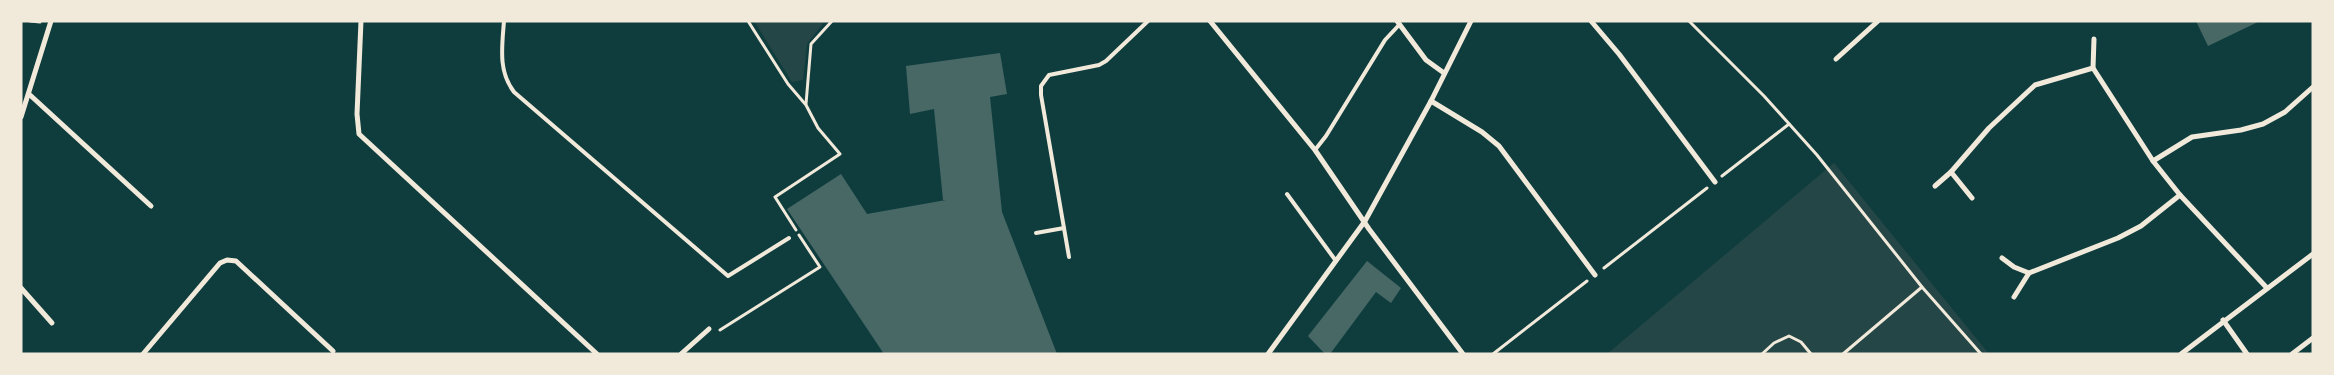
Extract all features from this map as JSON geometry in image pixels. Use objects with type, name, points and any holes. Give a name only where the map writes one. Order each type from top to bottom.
[{"type":"street","points":[[21,117],[30,95],[51,21]]},
{"type":"street","points":[[361,21],[357,114],[359,134],[597,354]]},
{"type":"street","points":[[1210,21],[1315,150],[1459,353]]},
{"type":"street","points":[[1268,354],[1365,222],[1431,101],[1471,21]]},
{"type":"street","points":[[1592,21],[1715,182]]},
{"type":"street","points":[[1836,59],[1878,21]]},
{"type":"street","points":[[1398,23],[1426,60],[1444,73]]},
{"type":"street","points":[[2094,39],[2092,68],[2153,161],[2180,196],[2267,288]]},
{"type":"street","points":[[1935,186],[1951,172],[1988,128],[2035,84],[2092,68]]},
{"type":"street","points":[[2153,161],[2192,137],[2240,130],[2263,124],[2285,112],[2313,87]]},
{"type":"street","points":[[30,95],[151,206]]},
{"type":"street","points":[[1431,101],[1482,132],[1499,146],[1596,275]]},
{"type":"street","points":[[1951,172],[1972,198]]},
{"type":"street","points":[[2014,297],[2029,273],[2118,238],[2140,226],[2180,196]]},
{"type":"street","points":[[2181,354],[2223,320],[2313,254]]},
{"type":"street","points":[[2002,258],[2014,267],[2029,273]]},
{"type":"street","points":[[144,354],[220,264],[228,260],[236,261],[333,351]]},
{"type":"street","points":[[21,288],[52,323]]},
{"type":"street","points":[[2223,320],[2247,354]]},
{"type":"street","points":[[681,354],[709,328]]},
{"type":"street","points":[[2292,354],[2313,338]]},
{"type":"lane","points":[[504,21],[502,65],[508,85],[514,92],[728,276],[789,238]]},
{"type":"lane","points":[[1069,257],[1041,95],[1044,80],[1056,73],[1099,65],[1112,57],[1148,21]]},
{"type":"lane","points":[[1315,150],[1326,136],[1385,40],[1398,23]]},
{"type":"lane","points":[[1287,194],[1336,261]]},
{"type":"lane","points":[[1036,233],[1064,228]]},
{"type":"path","points":[[748,21],[788,84],[806,105],[818,128],[840,154]]},
{"type":"path","points":[[806,105],[811,44],[832,21]]},
{"type":"path","points":[[1689,21],[1817,155],[1922,287],[1981,354]]},
{"type":"path","points":[[1493,354],[1788,124]]},
{"type":"path","points":[[1843,354],[1922,287]]},
{"type":"path","points":[[1762,354],[1774,343],[1789,336],[1801,342],[1811,354]]},
{"type":"shaded area","points":[[754,21],[825,21],[807,44],[803,80],[792,82]]},
{"type":"shaded area","points":[[1834,163],[1989,354],[1607,354]]},
{"type":"building","points":[[2196,21],[2260,21],[2208,46]]},
{"type":"building","points":[[1000,53],[1007,94],[990,97],[1002,212],[1057,354],[884,354],[787,209],[841,174],[867,214],[946,200],[943,200],[934,109],[910,114],[906,66]]},
{"type":"building","points":[[1367,261],[1401,288],[1391,303],[1376,292],[1330,354],[1325,354],[1308,336]]}]
